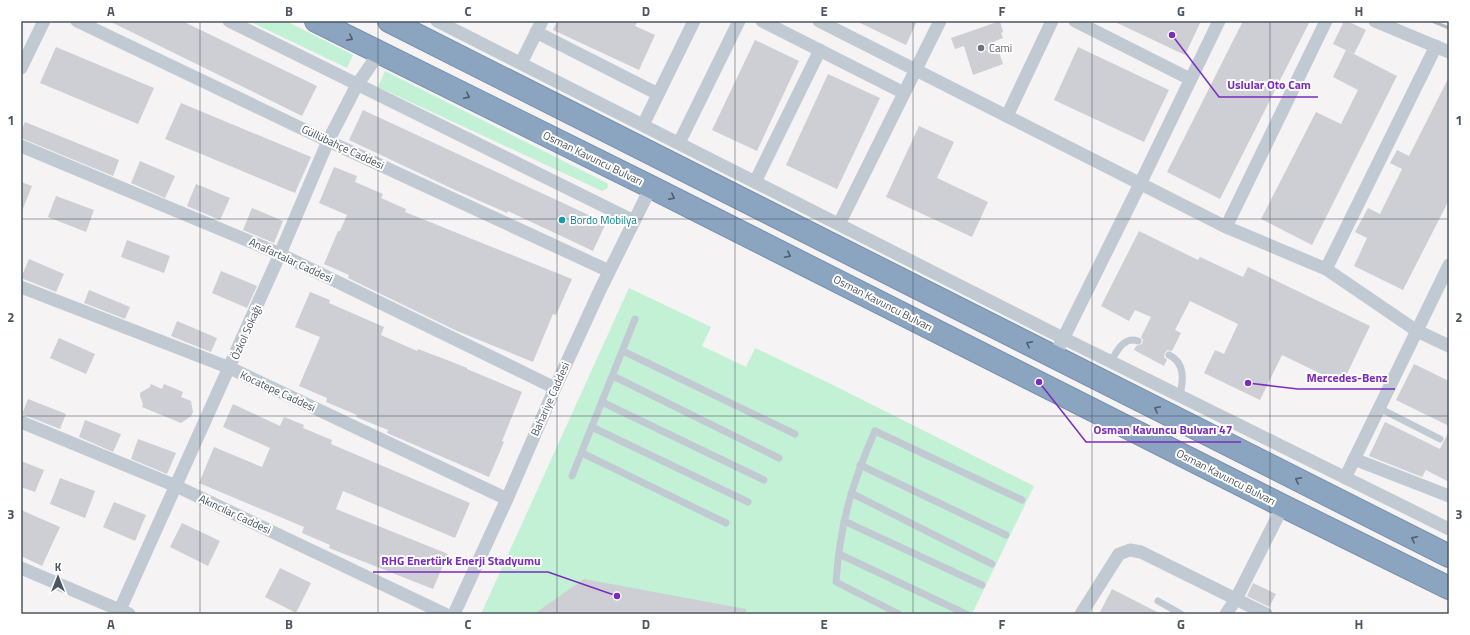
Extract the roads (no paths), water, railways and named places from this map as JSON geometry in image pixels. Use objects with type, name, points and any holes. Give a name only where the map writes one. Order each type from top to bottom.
[{"type":"highway","name":"Osman Kavuncu Bulvarı","points":[[316,21],[651,187],[1283,506],[1449,588]]},
{"type":"highway","points":[[379,53],[395,24],[1059,347],[1449,556]]},
{"type":"street","points":[[21,68],[44,21]]},
{"type":"street","name":"Güllübahçe Caddesi","points":[[77,21],[328,141],[609,270]]},
{"type":"street","points":[[229,21],[634,221]]},
{"type":"street","points":[[437,21],[839,224],[1059,347],[1111,361],[1449,529]]},
{"type":"street","points":[[643,125],[694,21]]},
{"type":"street","points":[[679,143],[739,21]]},
{"type":"street","points":[[762,21],[904,93]]},
{"type":"street","points":[[819,21],[834,24],[916,70],[1226,227],[1326,269],[1417,331],[1449,346]]},
{"type":"street","points":[[839,224],[940,21]]},
{"type":"street","points":[[1006,116],[1052,21]]},
{"type":"street","points":[[1075,21],[1190,79]]},
{"type":"street","points":[[1059,347],[1219,21]]},
{"type":"street","points":[[1226,227],[1326,21]]},
{"type":"street","points":[[1375,21],[1449,52]]},
{"type":"street","points":[[521,63],[539,26],[658,94]]},
{"type":"street","points":[[1326,269],[1436,46]]},
{"type":"street","points":[[755,182],[820,50]]},
{"type":"street","name":"Özkol Sokağı","points":[[122,613],[176,486],[230,368],[328,141],[357,84],[379,53]]},
{"type":"street","name":"Anafartalar Caddesi","points":[[21,146],[280,254],[555,388]]},
{"type":"street","name":"Bahariye Caddesi","points":[[454,614],[609,270],[651,187]]},
{"type":"street","points":[[1345,478],[1449,265]]},
{"type":"street","name":"Kocatepe Caddesi","points":[[21,287],[230,368],[507,499]]},
{"type":"street","name":"Akıncılar Caddesi","points":[[21,422],[176,486],[445,614]]},
{"type":"street","points":[[1354,459],[1449,496]]},
{"type":"street","points":[[1226,614],[1236,599],[1283,506]]},
{"type":"street","points":[[1081,614],[1119,554],[1130,550],[1141,552],[1266,614]]},
{"type":"street","points":[[21,568],[122,613]]},
{"type":"street","points":[[1235,614],[1236,599]]},
{"type":"lane","points":[[572,476],[635,319]]},
{"type":"lane","points":[[1111,361],[1123,345],[1131,341],[1138,342]]},
{"type":"lane","points":[[623,351],[795,434]]},
{"type":"lane","points":[[1169,355],[1177,361],[1182,370],[1183,380],[1180,396]]},
{"type":"lane","points":[[613,376],[780,458]]},
{"type":"lane","points":[[602,402],[764,480]]},
{"type":"lane","points":[[1379,408],[1440,439]]},
{"type":"lane","points":[[592,427],[748,502]]},
{"type":"lane","points":[[899,614],[836,582],[844,520],[860,465],[875,431],[1022,500]]},
{"type":"lane","points":[[582,453],[726,523]]},
{"type":"lane","points":[[860,465],[1006,535]]},
{"type":"lane","points":[[851,493],[992,564]]},
{"type":"lane","points":[[844,520],[982,586]]},
{"type":"lane","points":[[839,554],[966,614]]},
{"type":"lane","points":[[1158,601],[1181,614]]},
{"type":"railway","points":[[1432,21],[1449,28]]},
{"type":"place","name":"Uslular Oto Cam","points":[[1172,35]]},
{"type":"place","name":"Cami","points":[[981,48]]},
{"type":"place","name":"Bordo Mobilya","points":[[562,220]]},
{"type":"place","name":"Osman Kavuncu Bulvarı 47","points":[[1039,382]]},
{"type":"place","name":"Mercedes-Benz","points":[[1248,383]]},
{"type":"place","name":"RHG Enertürk Enerji Stadyumu","points":[[617,596]]}]
